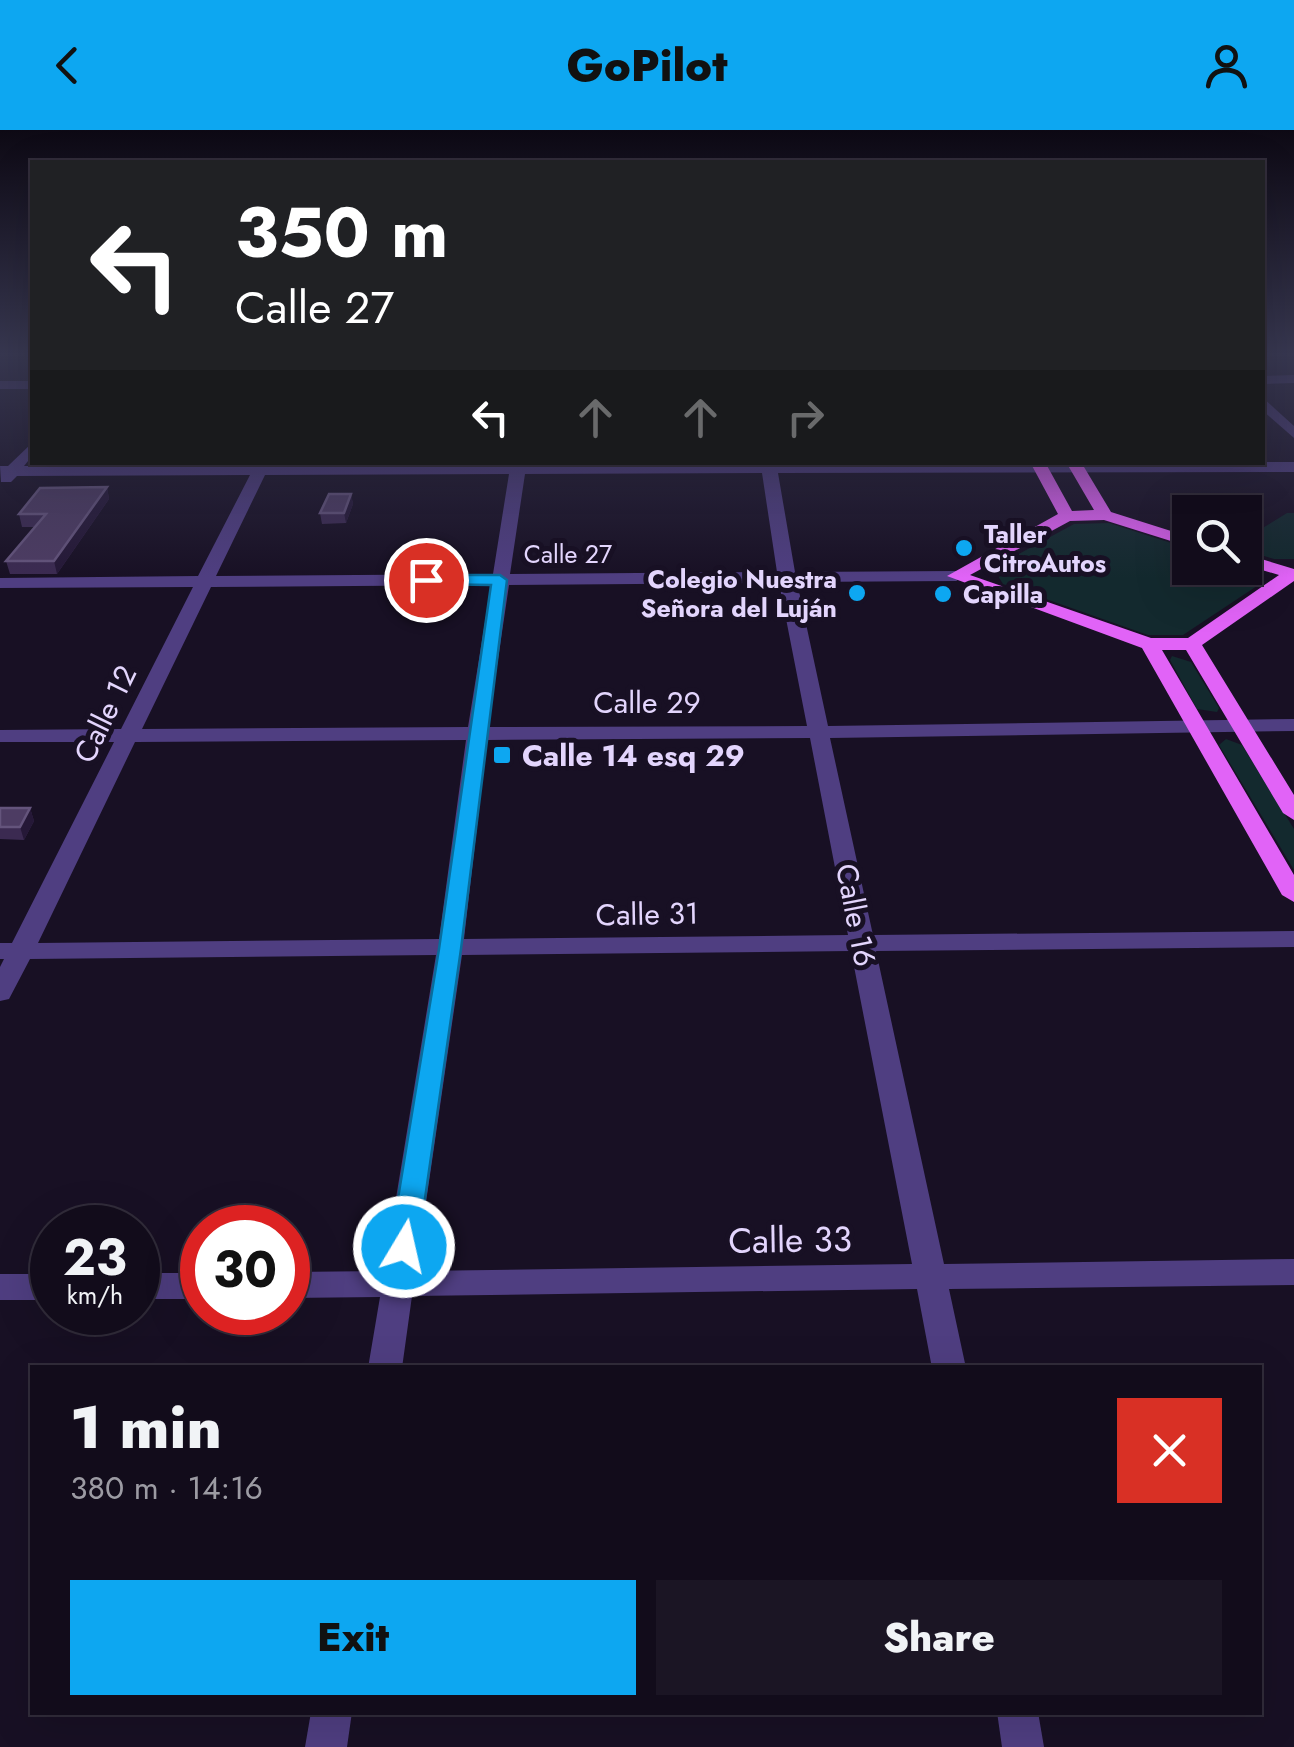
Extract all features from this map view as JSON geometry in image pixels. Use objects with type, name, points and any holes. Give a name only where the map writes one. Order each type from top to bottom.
[{"type":"main road","points":[[1074,465],[1105,516]]},
{"type":"main road","points":[[1039,466],[1066,516]]},
{"type":"main road","points":[[956,576],[1066,516],[1105,516],[1172,536]]},
{"type":"main road","points":[[1262,565],[1293,574]]},
{"type":"main road","points":[[956,576],[1149,644],[1192,644],[1293,574]]},
{"type":"main road","points":[[1149,644],[1294,895]]},
{"type":"main road","points":[[1192,644],[1294,812]]},
{"type":"street","points":[[0,487],[6,471],[30,449]]},
{"type":"street","points":[[6,471],[518,466],[1294,467]]},
{"type":"street","points":[[385,1365],[450,949],[477,732],[518,466]]},
{"type":"street","name":"Calle 16","points":[[768,466],[787,578],[947,1365]]},
{"type":"street","name":"Calle 12","points":[[0,993],[10,951],[128,734],[262,467]]},
{"type":"street","name":"Calle 27","points":[[0,584],[956,576]]},
{"type":"street","name":"Calle 29","points":[[0,736],[1294,725]]},
{"type":"street","name":"Calle 31","points":[[10,951],[1294,939]]},
{"type":"street","name":"Calle 33","points":[[310,1285],[1294,1272]]},
{"type":"street","points":[[0,1287],[30,1286]]},
{"type":"street","points":[[326,1747],[331,1715]]},
{"type":"street","points":[[1017,1715],[1024,1747]]},
{"type":"green space","points":[[1287,513],[1294,513],[1294,559],[1262,555],[1262,528]]},
{"type":"green space","points":[[1109,523],[1172,543],[1172,585],[1258,585],[1183,635],[1148,635],[1003,584],[993,568],[1074,524]]},
{"type":"green space","points":[[1172,656],[1191,662],[1219,708],[1217,712],[1197,709],[1170,660]]},
{"type":"green space","points":[[1226,739],[1242,745],[1294,829],[1294,870],[1219,745]]},
{"type":"building","points":[[107,487],[54,561],[6,561],[46,514],[19,514],[40,488]]},
{"type":"building","points":[[329,494],[351,494],[344,513],[320,513]]},
{"type":"building","points":[[0,808],[30,808],[20,827],[0,827]]},
{"type":"place","name":"Taller CitroAutos","points":[[964,548]]},
{"type":"place","name":"Colegio Nuestra Señora del Luján","points":[[857,593]]},
{"type":"place","name":"Capilla","points":[[943,594]]},
{"type":"place","name":"Calle 14 esq 29","points":[[502,755]]},
{"type":"route","points":[[404,1247],[450,949],[500,580],[426,580]]}]
